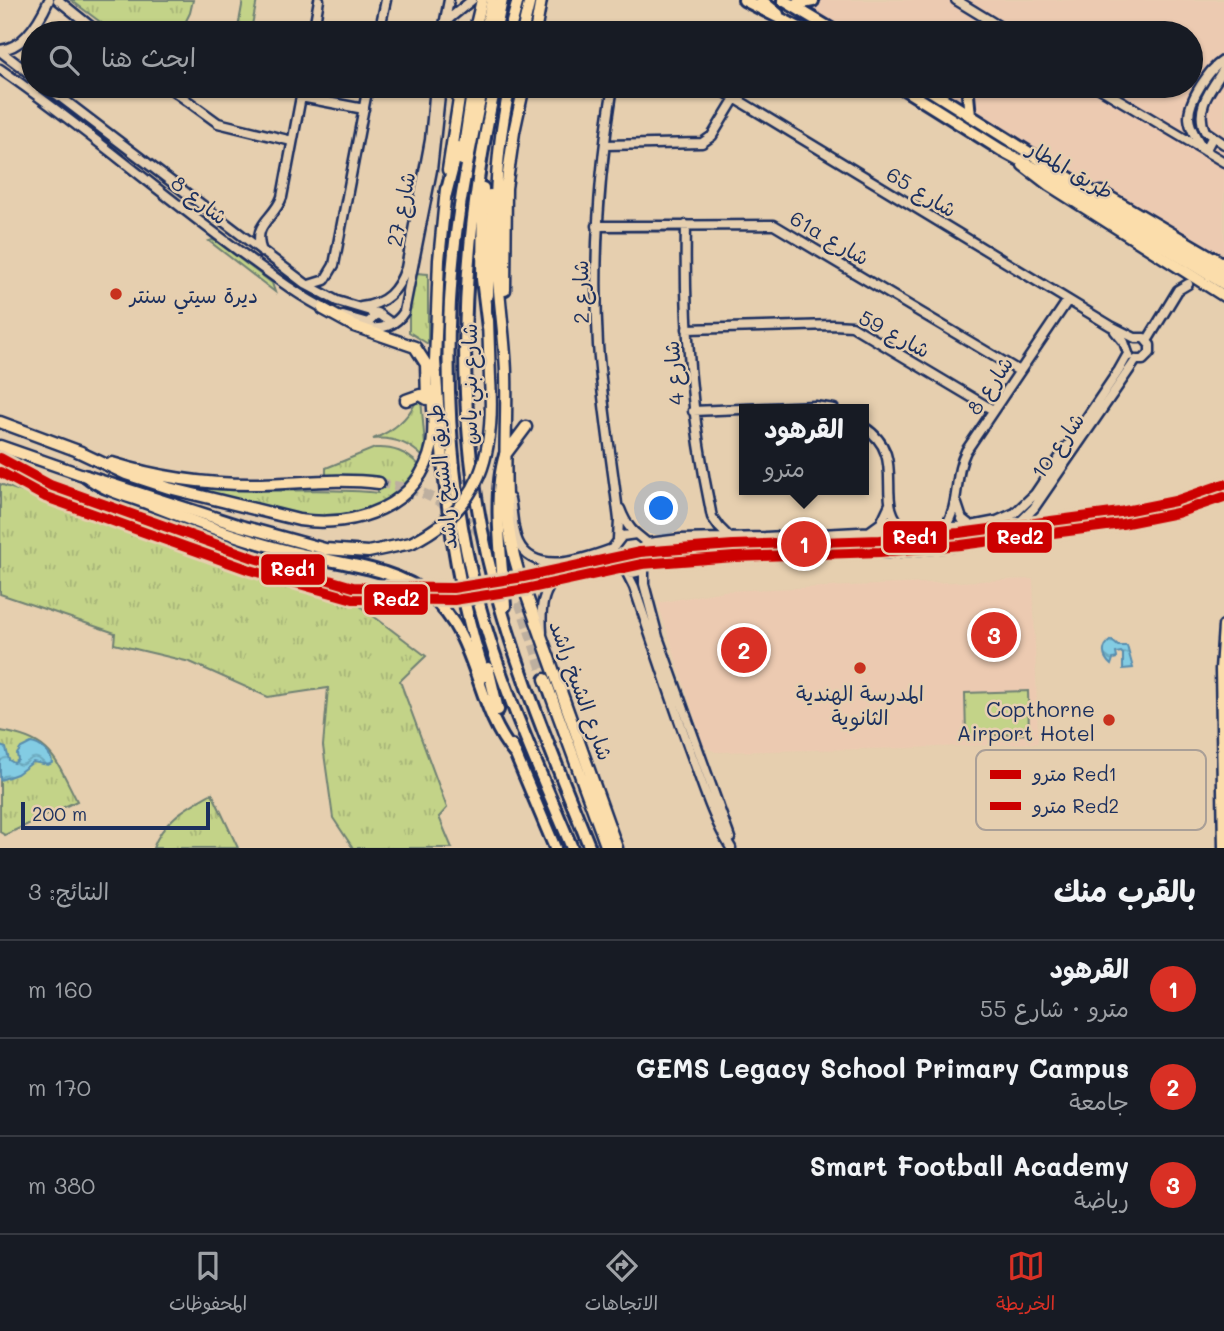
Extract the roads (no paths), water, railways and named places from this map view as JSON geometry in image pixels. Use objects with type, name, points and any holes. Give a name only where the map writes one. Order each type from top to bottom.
[{"type":"highway","points":[[488,21],[492,0]]},
{"type":"highway","points":[[498,21],[502,0]]},
{"type":"highway","points":[[512,21],[518,0]]},
{"type":"highway","points":[[744,0],[786,21]]},
{"type":"highway","points":[[761,0],[782,19]]},
{"type":"highway","points":[[788,3],[813,1]]},
{"type":"highway","points":[[788,3],[818,21]]},
{"type":"highway","points":[[446,194],[469,98]]},
{"type":"highway","name":"طريق الشيخ راشد","points":[[472,98],[450,293],[451,426],[459,502],[477,597],[506,686],[572,848]]},
{"type":"highway","name":"طريق الشيخ راشد","points":[[493,98],[480,170],[467,296],[468,409],[480,520],[507,626],[538,717],[590,848]]},
{"type":"highway","name":"طريق المطار","points":[[918,98],[1224,284]]},
{"type":"highway","name":"طريق المطار","points":[[942,98],[1224,275]]},
{"type":"highway","points":[[968,98],[970,116]]},
{"type":"highway","points":[[480,170],[484,189],[482,278],[488,328]]},
{"type":"highway","points":[[435,361],[445,492],[463,595],[478,653],[498,710],[555,848]]},
{"type":"highway","points":[[505,456],[501,474],[500,509],[507,626]]},
{"type":"highway","points":[[86,476],[104,487],[220,530],[303,555],[391,575],[419,588],[442,607],[460,632],[500,732],[514,753]]},
{"type":"highway","points":[[477,597],[477,626],[498,710]]},
{"type":"main road","points":[[477,21],[481,0]]},
{"type":"main road","points":[[525,21],[530,0]]},
{"type":"main road","points":[[537,21],[541,0]]},
{"type":"main road","name":"شارع الشيخ راشد","points":[[508,98],[499,159],[496,208],[506,387],[506,488],[512,549],[617,848]]},
{"type":"main road","points":[[502,319],[506,188],[521,98]]},
{"type":"main road","name":"شارع بني ياس","points":[[0,446],[241,526],[325,549],[368,552],[411,543],[431,533],[448,521],[475,487],[489,446],[492,403],[488,328],[490,197],[498,132],[507,102]]},
{"type":"main road","points":[[1033,157],[1086,183],[1224,264]]},
{"type":"main road","points":[[1018,160],[1049,185],[1224,296]]},
{"type":"main road","points":[[77,451],[126,474],[169,488],[320,523],[362,518],[396,502],[418,478],[433,439],[432,372],[435,361],[438,272],[446,194]]},
{"type":"main road","points":[[1167,261],[1174,275]]},
{"type":"main road","points":[[327,311],[354,326],[415,347],[426,365],[429,437],[427,459]]},
{"type":"main road","points":[[406,400],[420,395],[427,399]]},
{"type":"main road","points":[[0,422],[138,470],[202,481],[263,484],[339,480],[379,483]]},
{"type":"main road","points":[[505,456],[526,427]]},
{"type":"main road","points":[[1224,626],[1221,669],[1224,848]]},
{"type":"main road","points":[[545,679],[607,848]]},
{"type":"street","points":[[58,0],[84,21]]},
{"type":"street","points":[[315,21],[319,0]]},
{"type":"street","points":[[382,21],[386,0]]},
{"type":"street","points":[[443,21],[449,0]]},
{"type":"street","points":[[450,21],[472,0]]},
{"type":"street","points":[[956,0],[990,21]]},
{"type":"street","points":[[36,21],[49,1],[70,10]]},
{"type":"street","points":[[0,51],[21,42]]},
{"type":"street","points":[[20,66],[18,56],[21,45]]},
{"type":"street","points":[[0,51],[20,66]]},
{"type":"street","points":[[1203,82],[1224,60]]},
{"type":"street","name":"شارع 8","points":[[0,69],[21,83]]},
{"type":"street","points":[[1224,69],[1201,109],[1203,128],[1212,138],[1224,144]]},
{"type":"street","name":"شارع 8","points":[[43,98],[195,218],[290,288],[327,311],[372,329],[384,328],[391,323],[382,315],[353,307],[307,285],[62,98]]},
{"type":"street","points":[[53,98],[78,116],[99,126]]},
{"type":"street","points":[[184,98],[218,123],[293,138]]},
{"type":"street","points":[[266,255],[260,245],[260,230],[280,203],[301,98]]},
{"type":"street","points":[[311,98],[363,109]]},
{"type":"street","points":[[307,285],[324,280],[334,265],[365,98]]},
{"type":"street","name":"شارع 27","points":[[353,307],[383,301],[402,280],[425,169],[434,98]]},
{"type":"street","points":[[391,323],[401,316],[405,305],[432,170],[440,98]]},
{"type":"street","name":"شارع 2","points":[[612,98],[597,226],[598,348],[616,498],[618,539]]},
{"type":"street","points":[[605,145],[702,143],[712,136],[735,98]]},
{"type":"street","name":"شارع 65","points":[[735,98],[1135,338]]},
{"type":"street","points":[[1124,98],[1224,162]]},
{"type":"street","points":[[1193,98],[1189,110],[1189,125],[1205,151]]},
{"type":"street","points":[[1205,151],[1212,138]]},
{"type":"street","points":[[195,218],[208,216],[258,254],[266,255]]},
{"type":"street","name":"61a شارع","points":[[597,226],[760,223],[780,227],[1019,371]]},
{"type":"street","name":"شارع 4","points":[[686,225],[687,330],[693,411],[712,517]]},
{"type":"street","points":[[1149,344],[1135,338],[1129,341],[1127,350],[1136,360],[1146,358],[1149,344],[1178,290],[1188,284]]},
{"type":"street","name":"شارع 8","points":[[944,528],[952,514],[962,458],[1068,300]]},
{"type":"street","points":[[327,311],[368,323],[373,320],[371,312]]},
{"type":"street","name":"شارع 59","points":[[687,330],[852,326],[993,410]]},
{"type":"street","name":"شارع 65","points":[[1111,326],[1127,350]]},
{"type":"street","name":"شارع 10","points":[[971,526],[997,521],[1015,513],[1035,494],[1119,370],[1127,350]]},
{"type":"street","name":"شارع 10","points":[[887,553],[960,546],[995,537],[1019,523],[1034,508],[1136,360]]},
{"type":"street","points":[[692,396],[710,410]]},
{"type":"street","points":[[693,411],[739,409]]},
{"type":"street","points":[[869,431],[876,436],[887,454],[890,504],[897,521],[906,530]]},
{"type":"street","points":[[506,488],[518,543],[536,560],[562,561],[597,555],[612,549],[618,539],[626,534],[636,534],[648,542],[971,526]]},
{"type":"street","points":[[955,497],[959,514],[971,526]]},
{"type":"street","name":"شارع 2","points":[[616,498],[625,522],[636,534]]},
{"type":"street","points":[[869,532],[881,523],[890,504]]},
{"type":"street","points":[[712,517],[728,538]]},
{"type":"street","points":[[704,538],[712,517]]},
{"type":"street","points":[[956,527],[954,538],[960,546]]},
{"type":"street","points":[[650,559],[677,555],[887,553],[889,547],[895,543],[931,542],[934,535],[928,529]]},
{"type":"street","points":[[716,555],[719,545],[728,538]]},
{"type":"street","points":[[627,573],[637,573],[644,568],[650,559],[648,542]]},
{"type":"street","points":[[612,549],[614,564]]},
{"type":"street","points":[[543,638],[541,603],[551,584],[569,573],[614,564],[627,573],[702,783],[719,826],[732,848]]},
{"type":"street","points":[[644,568],[645,589],[658,636],[732,848]]},
{"type":"water","points":[[1111,640],[1118,646],[1127,646],[1133,668],[1123,669],[1121,652],[1116,653],[1117,658],[1113,659],[1111,665],[1108,662],[1104,649]]},
{"type":"water","points":[[31,743],[45,750],[52,763],[48,765],[33,762],[17,774],[0,780],[0,746],[6,748],[9,760],[14,763],[18,760],[17,754],[21,748]]},
{"type":"tunnel","points":[[379,483],[431,497],[457,513],[478,531],[507,574],[545,679]]},
{"type":"metro line","name":"Red1","points":[[0,458],[50,485],[254,558],[353,587],[453,588],[523,577],[640,552],[733,545],[880,540],[959,533],[1120,512],[1175,501],[1224,484]]},
{"type":"metro line","name":"Red2","points":[[0,472],[46,497],[250,570],[353,599],[454,600],[526,589],[642,564],[734,557],[880,552],[961,545],[1122,524],[1177,513],[1224,497]]},
{"type":"place","name":"ديرة سيتي سنتر","points":[[116,294]]},
{"type":"place","name":"القرهود","points":[[804,544]]},
{"type":"place","name":"Smart Football Academy","points":[[994,635]]},
{"type":"place","name":"GEMS Legacy School Primary Campus","points":[[744,650]]},
{"type":"place","name":"المدرسة الهندية الثانوية","points":[[860,668]]},
{"type":"place","name":"Copthorne Airport Hotel","points":[[1109,720]]}]
